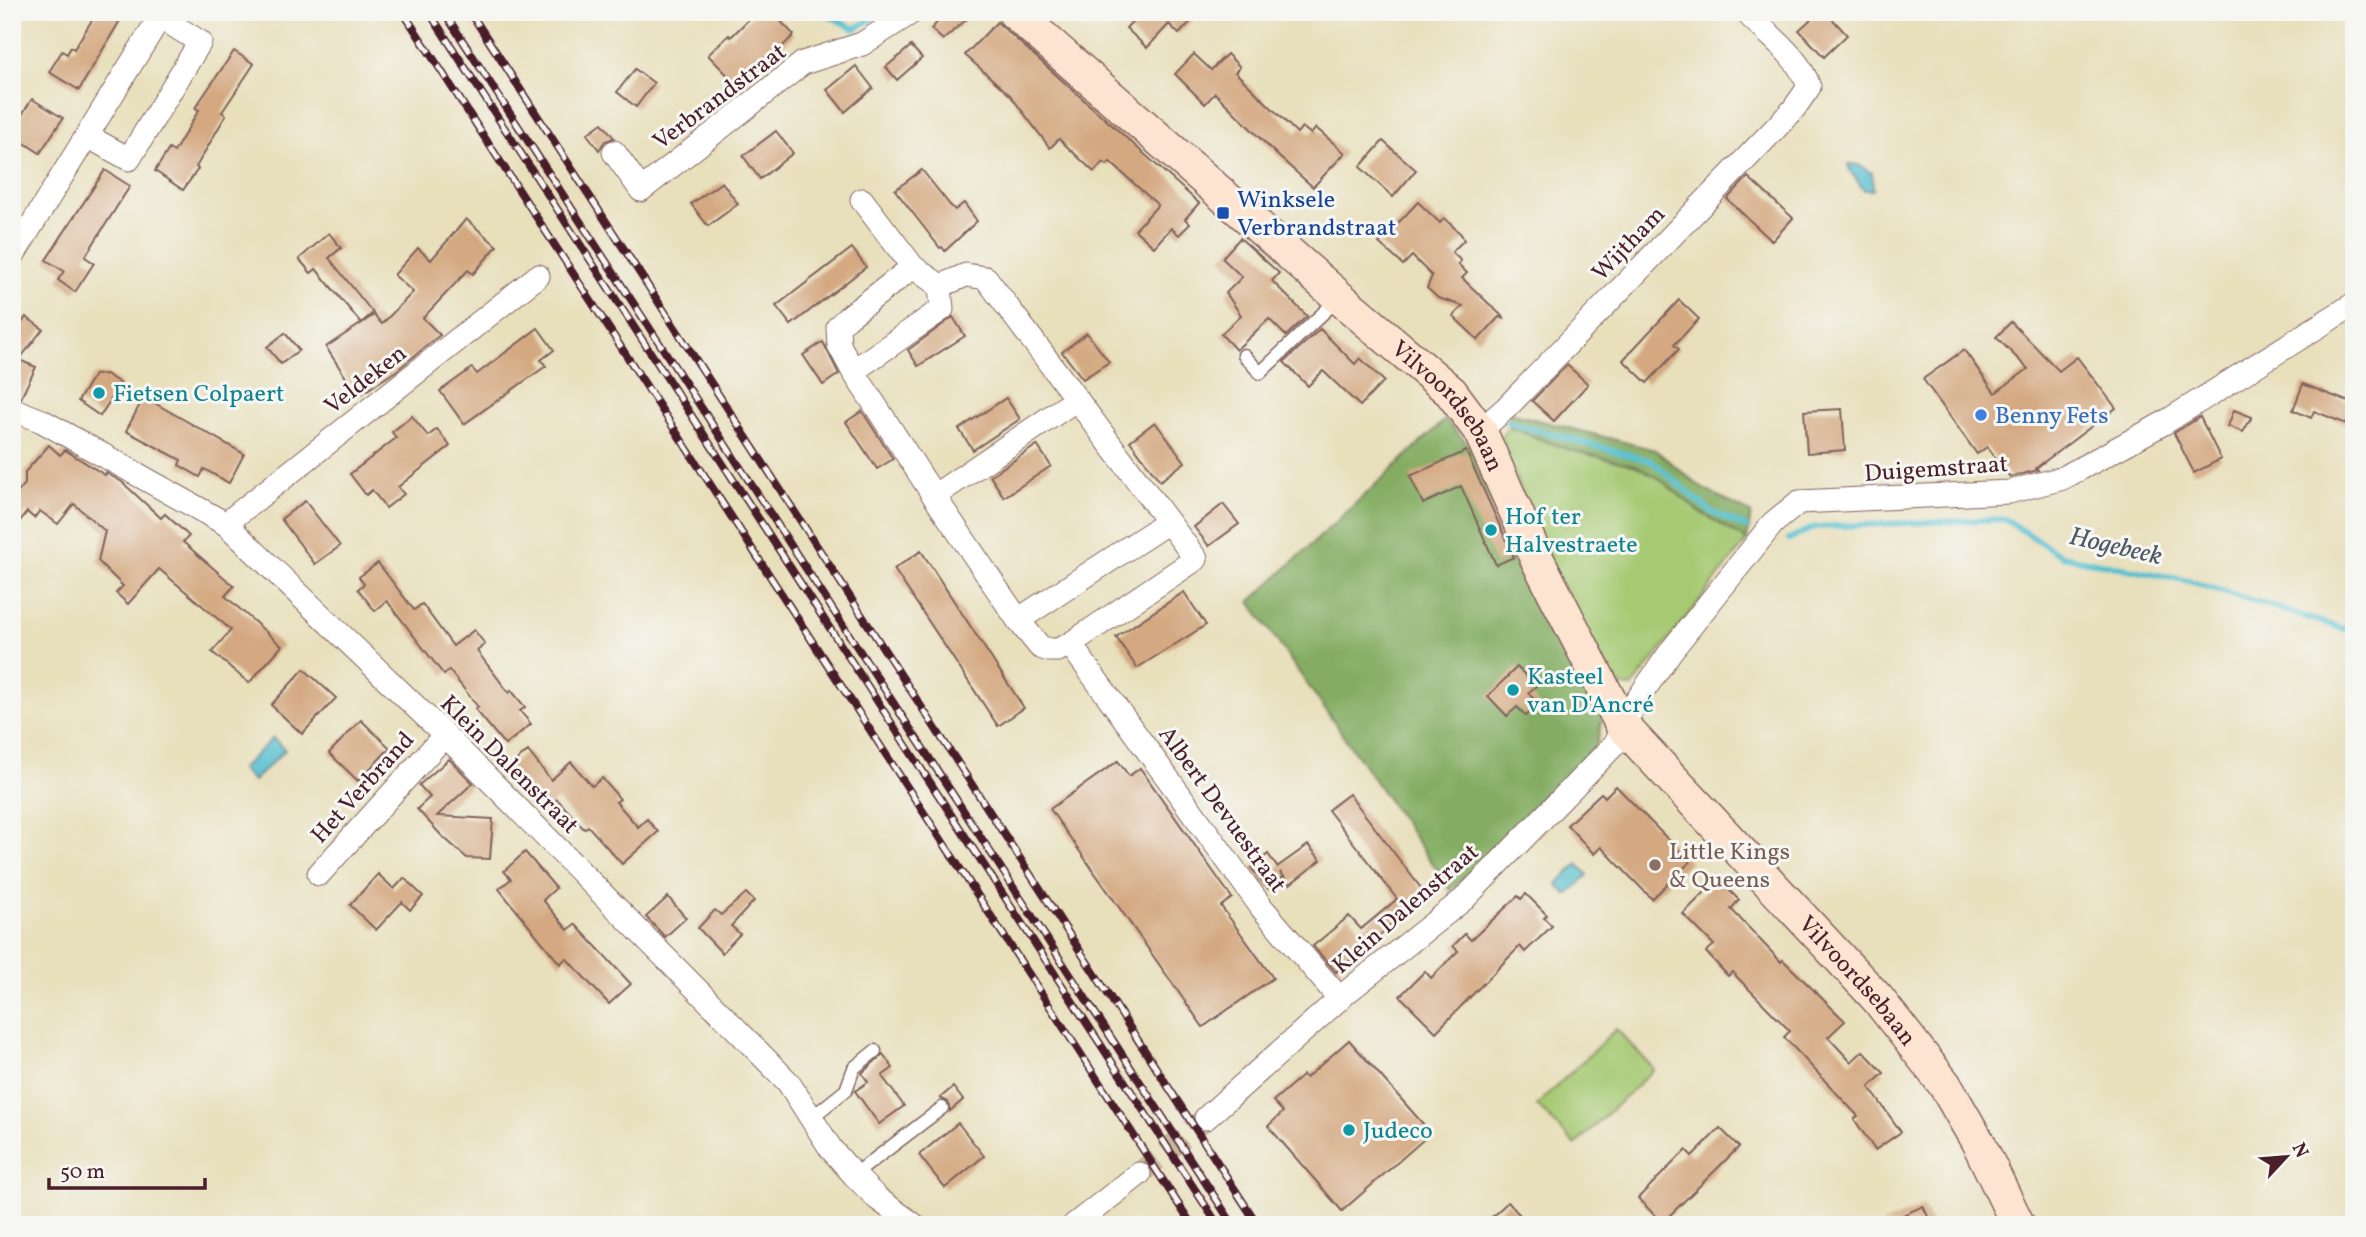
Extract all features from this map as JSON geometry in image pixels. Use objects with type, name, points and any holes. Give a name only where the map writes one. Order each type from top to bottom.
[{"type":"street","name":"Verbrandstraat","points":[[614,152],[641,190],[803,63],[862,44],[912,12]]},
{"type":"street","name":"Vilvoordsebaan","points":[[1014,12],[1451,392],[1480,431],[1536,557],[1622,725],[1877,998],[1945,1086],[1979,1144],[2018,1225]]},
{"type":"street","points":[[12,257],[160,16],[200,42],[129,159],[87,136]]},
{"type":"street","name":"Wijtham","points":[[1480,431],[1517,397],[1783,120],[1809,87],[1794,59],[1750,16]]},
{"type":"street","points":[[862,200],[913,267],[940,285]]},
{"type":"street","points":[[913,267],[847,317],[838,327],[839,345],[934,496],[1018,620],[1040,647],[1058,650],[1196,559],[986,278],[966,275],[940,285]]},
{"type":"street","name":"Veldeken","points":[[226,524],[538,276]]},
{"type":"street","points":[[853,371],[942,309],[940,285]]},
{"type":"street","name":"Duigemstraat","points":[[1622,725],[1671,651],[1773,523],[1800,502],[2009,492],[2063,478],[2164,423],[2354,304]]},
{"type":"street","points":[[934,496],[1077,400]]},
{"type":"street","name":"Klein Dalenstraat","points":[[12,409],[42,421],[226,524],[445,736],[788,1082],[831,1149],[878,1199],[914,1225]]},
{"type":"street","points":[[1018,620],[1168,522]]},
{"type":"street","name":"Albert Devuestraat","points":[[1070,644],[1262,908],[1340,999]]},
{"type":"street","name":"Klein Dalenstraat","points":[[1206,1118],[1340,999],[1464,899],[1614,745],[1622,725]]},
{"type":"street","name":"Het Verbrand","points":[[319,874],[445,736]]},
{"type":"street","points":[[1074,1225],[1139,1174]]},
{"type":"lane","points":[[1244,355],[1260,373],[1340,298]]},
{"type":"lane","points":[[810,1118],[846,1090],[854,1068],[875,1051]]},
{"type":"lane","points":[[854,1175],[942,1108]]},
{"type":"green space","points":[[1510,413],[1655,450],[1703,489],[1751,513],[1747,540],[1700,512],[1657,477],[1637,466],[1567,449],[1509,427]]},
{"type":"green space","points":[[1445,420],[1475,451],[1604,708],[1597,744],[1451,890],[1250,602]]},
{"type":"green space","points":[[1509,427],[1567,449],[1637,466],[1657,477],[1700,512],[1747,540],[1632,687],[1613,685],[1549,560],[1500,439]]},
{"type":"green space","points":[[1616,1029],[1654,1069],[1575,1145],[1537,1105]]},
{"type":"water","points":[[1848,164],[1858,165],[1872,173],[1873,190],[1864,190]]},
{"type":"water","points":[[273,738],[285,750],[253,781],[241,769]]},
{"type":"water","points":[[1578,864],[1588,875],[1567,895],[1557,884]]},
{"type":"building","points":[[97,12],[125,12],[79,90],[49,72],[62,51],[67,54],[71,47],[74,49]]},
{"type":"building","points":[[756,12],[772,12],[794,35],[740,88],[708,55]]},
{"type":"building","points":[[947,12],[975,12],[943,40],[931,29]]},
{"type":"building","points":[[1141,12],[1200,12],[1179,34],[1169,24],[1147,48],[1126,28]]},
{"type":"building","points":[[1819,12],[1826,12],[1847,35],[1824,57],[1799,30]]},
{"type":"building","points":[[997,22],[1199,203],[1185,219],[1190,224],[1179,235],[1171,228],[1154,247],[1135,230],[1158,205],[1110,162],[1107,165],[1103,162],[1094,172],[1059,139],[1050,148],[1010,95],[965,55]]},
{"type":"building","points":[[911,46],[922,58],[897,80],[886,67]]},
{"type":"building","points":[[234,51],[254,64],[222,112],[226,115],[196,167],[198,169],[183,190],[155,171],[169,149],[174,152],[199,110],[195,108]]},
{"type":"building","points":[[1194,54],[1211,70],[1227,54],[1240,67],[1235,72],[1297,133],[1302,127],[1311,134],[1316,128],[1345,153],[1313,187],[1215,93],[1205,104],[1175,74]]},
{"type":"building","points":[[856,66],[873,88],[845,112],[827,90]]},
{"type":"building","points":[[635,69],[654,83],[636,107],[617,92]]},
{"type":"building","points":[[32,99],[63,118],[40,153],[12,135],[12,130]]},
{"type":"building","points":[[602,123],[614,138],[605,141],[599,150],[587,134]]},
{"type":"building","points":[[776,131],[793,153],[760,179],[743,156]]},
{"type":"building","points":[[1383,141],[1416,170],[1393,197],[1360,167]]},
{"type":"building","points":[[105,170],[130,186],[85,257],[94,263],[75,292],[58,280],[64,271],[46,260]]},
{"type":"building","points":[[922,170],[955,210],[964,203],[977,221],[945,251],[895,190]]},
{"type":"building","points":[[1748,177],[1793,218],[1772,241],[1727,199]]},
{"type":"building","points":[[722,182],[738,204],[708,226],[691,204]]},
{"type":"building","points":[[1418,202],[1440,223],[1444,218],[1461,234],[1464,240],[1452,252],[1467,273],[1462,278],[1505,319],[1499,317],[1478,340],[1453,316],[1463,306],[1438,298],[1427,288],[1432,276],[1412,256],[1403,265],[1379,243]]},
{"type":"building","points":[[466,219],[497,246],[473,274],[468,270],[423,318],[440,335],[396,371],[358,396],[326,347],[374,315],[382,324],[413,292],[394,275],[418,248],[431,260]]},
{"type":"building","points":[[329,233],[341,248],[329,258],[373,313],[361,323],[316,269],[311,273],[299,259]]},
{"type":"building","points":[[1240,238],[1279,273],[1272,281],[1307,316],[1286,336],[1269,319],[1236,350],[1221,334],[1241,315],[1226,293],[1242,277],[1222,258]]},
{"type":"building","points":[[852,248],[866,267],[791,325],[776,306]]},
{"type":"building","points":[[1679,300],[1699,319],[1674,345],[1679,349],[1647,383],[1623,360]]},
{"type":"building","points":[[26,317],[43,329],[19,360],[36,367],[21,398],[12,395],[12,338]]},
{"type":"building","points":[[953,317],[965,336],[918,366],[908,350]]},
{"type":"building","points":[[2011,322],[2059,371],[2077,357],[2116,408],[2036,468],[2038,470],[2010,477],[1987,447],[1977,454],[1923,379],[1964,350],[1995,393],[2028,369],[1996,337]]},
{"type":"building","points":[[538,328],[554,350],[541,360],[546,366],[464,424],[440,391],[472,368],[477,374]]},
{"type":"building","points":[[1320,329],[1355,364],[1360,358],[1384,381],[1360,406],[1323,371],[1308,386],[1284,362]]},
{"type":"building","points":[[285,333],[299,350],[281,364],[267,347]]},
{"type":"building","points":[[1087,333],[1109,362],[1083,379],[1062,352]]},
{"type":"building","points":[[823,342],[839,374],[823,385],[803,355]]},
{"type":"building","points":[[1567,365],[1588,384],[1554,421],[1532,401]]},
{"type":"building","name":"Fietsen Colpaert","points":[[106,374],[121,384],[100,416],[78,401],[94,375]]},
{"type":"building","points":[[2303,384],[2354,404],[2354,427],[2314,411],[2311,418],[2293,410]]},
{"type":"building","points":[[144,397],[244,454],[229,483],[204,469],[200,477],[179,465],[181,460],[126,431]]},
{"type":"building","points":[[1006,398],[1020,419],[973,450],[959,429]]},
{"type":"building","points":[[1842,409],[1845,450],[1807,453],[1804,411]]},
{"type":"building","points":[[2234,410],[2252,417],[2243,432],[2228,426]]},
{"type":"building","points":[[862,411],[893,459],[877,469],[846,422]]},
{"type":"building","points":[[412,416],[428,436],[437,429],[450,446],[398,487],[404,494],[386,508],[372,490],[366,495],[350,474],[396,438],[392,432]]},
{"type":"building","points":[[2200,417],[2221,459],[2194,473],[2174,433]]},
{"type":"building","points":[[1155,422],[1185,462],[1160,481],[1130,441]]},
{"type":"building","points":[[49,445],[60,455],[65,450],[105,475],[106,473],[122,482],[161,518],[165,514],[189,536],[183,542],[234,586],[225,596],[282,646],[249,683],[212,652],[231,630],[159,569],[128,604],[116,593],[123,586],[98,561],[105,531],[74,504],[58,524],[40,511],[34,518],[27,512],[12,531],[12,499],[25,484],[25,472]]},
{"type":"building","points":[[1037,445],[1051,466],[1004,497],[990,476]]},
{"type":"building","name":"Hof ter Halvestraete","points":[[1466,451],[1514,557],[1496,565],[1461,486],[1423,504],[1410,476]]},
{"type":"building","points":[[305,501],[340,546],[315,564],[281,519]]},
{"type":"building","points":[[1223,504],[1239,524],[1209,546],[1194,527]]},
{"type":"building","points":[[921,551],[1024,708],[998,726],[894,569]]},
{"type":"building","points":[[378,563],[414,610],[422,604],[453,646],[474,630],[485,644],[477,651],[509,693],[511,690],[525,707],[520,711],[531,724],[505,745],[475,709],[478,707],[449,670],[444,675],[387,601],[375,611],[358,589],[364,584],[359,577]]},
{"type":"building","points":[[1184,592],[1206,625],[1137,668],[1116,637]]},
{"type":"building","name":"Kasteel van D'Ancré","points":[[1517,667],[1536,686],[1528,693],[1539,704],[1526,716],[1517,707],[1507,716],[1488,696]]},
{"type":"building","points":[[304,669],[336,698],[302,734],[271,705]]},
{"type":"building","points":[[361,720],[390,748],[358,781],[329,753]]},
{"type":"building","points":[[528,751],[551,780],[571,762],[592,786],[602,778],[620,799],[616,802],[638,827],[647,819],[658,832],[622,864],[588,826],[584,829],[557,799],[545,811],[527,795],[506,769]]},
{"type":"building","points":[[449,759],[473,783],[437,816],[493,819],[490,859],[467,858],[417,809],[430,797],[419,785]]},
{"type":"building","points":[[1118,761],[1129,776],[1140,768],[1232,898],[1221,906],[1273,978],[1203,1027],[1050,809]]},
{"type":"building","points":[[1616,786],[1690,862],[1652,899],[1601,847],[1594,854],[1567,825],[1601,793],[1605,797]]},
{"type":"building","points":[[1349,794],[1427,896],[1336,972],[1313,946],[1349,916],[1361,929],[1397,899],[1328,810]]},
{"type":"building","points":[[1308,845],[1321,860],[1290,884],[1280,872],[1283,878],[1268,889],[1251,868],[1268,854],[1277,867]]},
{"type":"building","points":[[525,852],[556,888],[543,900],[568,930],[575,924],[631,984],[609,1004],[566,958],[560,964],[499,889],[511,879],[504,871]]},
{"type":"building","points":[[378,874],[394,889],[404,878],[423,896],[410,910],[402,902],[376,930],[350,905]]},
{"type":"building","points":[[1718,879],[1739,900],[1731,909],[1781,962],[1783,960],[1845,1021],[1828,1037],[1851,1062],[1863,1051],[1884,1073],[1869,1087],[1901,1132],[1875,1150],[1854,1119],[1858,1116],[1784,1037],[1790,1031],[1732,972],[1728,976],[1706,952],[1714,945],[1683,914]]},
{"type":"building","points":[[746,893],[754,901],[731,926],[740,934],[722,953],[698,928],[715,910],[721,915]]},
{"type":"building","points":[[1526,894],[1547,915],[1544,918],[1552,926],[1525,952],[1520,946],[1436,1032],[1400,996],[1425,971],[1431,978],[1458,951],[1453,946],[1465,934],[1471,940],[1518,896],[1521,899]]},
{"type":"building","points":[[668,897],[686,918],[665,937],[646,917]]},
{"type":"building","name":"Judeco","points":[[1349,1040],[1431,1133],[1342,1211],[1268,1126],[1283,1112],[1273,1101],[1303,1075],[1306,1078]]},
{"type":"building","points":[[883,1054],[893,1068],[882,1076],[904,1106],[879,1124],[855,1091],[868,1082],[862,1073]]},
{"type":"building","points":[[953,1087],[963,1100],[950,1111],[948,1102],[940,1098]]},
{"type":"building","points":[[958,1123],[984,1156],[945,1188],[919,1155]]},
{"type":"building","points":[[1720,1128],[1739,1147],[1662,1223],[1638,1198],[1686,1150],[1692,1156]]},
{"type":"building","points":[[1508,1202],[1529,1225],[1483,1225]]},
{"type":"building","points":[[1923,1206],[1932,1225],[1881,1225]]},
{"type":"waterway","name":"Hogebeek","points":[[822,12],[855,29],[882,12]]},
{"type":"waterway","name":"Hogebeek","points":[[1507,422],[1652,461],[1711,512],[1746,527]]},
{"type":"waterway","name":"Hogebeek","points":[[1789,539],[1815,527],[2005,519],[2062,556],[2189,581],[2354,632]]},
{"type":"tunnel","points":[[1139,1174],[1206,1118]]},
{"type":"railway","points":[[403,12],[1192,1225]]},
{"type":"railway","points":[[429,12],[1218,1225]]},
{"type":"railway","points":[[444,12],[1233,1225]]},
{"type":"railway","points":[[470,12],[1258,1225]]},
{"type":"place","name":"Winksele Verbrandstraat","points":[[1223,213]]},
{"type":"place","name":"Fietsen Colpaert","points":[[99,393]]},
{"type":"place","name":"Benny Fets","points":[[1981,415]]},
{"type":"place","name":"Hof ter Halvestraete","points":[[1491,530]]},
{"type":"place","name":"Kasteel van D'Ancré","points":[[1513,690]]},
{"type":"place","name":"Little Kings & Queens","points":[[1655,865]]},
{"type":"place","name":"Judeco","points":[[1349,1130]]}]
